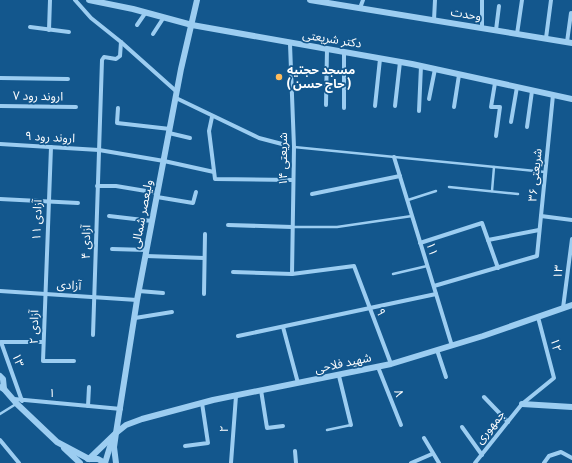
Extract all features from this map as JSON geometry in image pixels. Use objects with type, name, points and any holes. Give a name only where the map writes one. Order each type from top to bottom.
[{"type":"street","points":[[49,30],[50,0]]},
{"type":"street","points":[[75,0],[90,18],[121,42],[176,95],[212,117],[258,138],[282,144]]},
{"type":"street","name":"دکتر شریعتی","points":[[88,0],[146,12],[192,25],[290,44],[421,66],[572,99]]},
{"type":"street","name":"ولیعصر شمالی","points":[[116,433],[137,300],[176,95],[197,0]]},
{"type":"street","name":"وحدت","points":[[310,0],[339,2],[360,8],[570,42]]},
{"type":"street","points":[[360,8],[363,0]]},
{"type":"street","points":[[434,20],[435,0]]},
{"type":"street","points":[[482,0],[482,28]]},
{"type":"street","points":[[517,34],[522,0]]},
{"type":"street","points":[[546,38],[551,0]]},
{"type":"street","points":[[496,30],[500,6]]},
{"type":"street","points":[[137,25],[146,12]]},
{"type":"street","points":[[570,42],[571,13]]},
{"type":"street","points":[[153,34],[164,17]]},
{"type":"street","points":[[30,27],[69,32]]},
{"type":"street","name":"آزادی ۴","points":[[93,335],[102,60],[104,57],[116,59],[120,56],[121,42]]},
{"type":"street","name":"شریعتی ۱۴","points":[[290,44],[294,148],[292,274]]},
{"type":"street","points":[[326,105],[327,49]]},
{"type":"street","points":[[344,52],[344,108]]},
{"type":"street","points":[[375,106],[380,59]]},
{"type":"street","points":[[395,106],[400,62]]},
{"type":"street","points":[[419,111],[421,66]]},
{"type":"street","points":[[429,99],[435,69]]},
{"type":"street","points":[[454,107],[459,74]]},
{"type":"street","points":[[0,78],[68,79]]},
{"type":"street","points":[[495,83],[491,107],[500,107],[496,136]]},
{"type":"street","points":[[511,122],[517,87]]},
{"type":"street","points":[[527,127],[532,91]]},
{"type":"street","name":"شریعتی ۳۶","points":[[498,268],[537,256],[553,95]]},
{"type":"street","name":"اروند رود ۷","points":[[0,106],[76,107]]},
{"type":"street","points":[[118,108],[117,123],[169,131],[190,138]]},
{"type":"street","points":[[212,117],[208,131],[214,172]]},
{"type":"street","name":"اروند رود ۹","points":[[0,144],[99,150],[164,160],[214,172],[215,179],[293,180]]},
{"type":"street","name":"آزادی ۱۱","points":[[44,293],[50,147]]},
{"type":"street","name":"۱۱","points":[[394,157],[452,346]]},
{"type":"street","points":[[312,194],[400,176]]},
{"type":"street","points":[[97,186],[116,186],[193,203],[196,192]]},
{"type":"street","points":[[0,199],[78,203]]},
{"type":"street","points":[[109,216],[152,221]]},
{"type":"street","points":[[541,216],[572,220]]},
{"type":"street","points":[[420,243],[482,223],[498,268],[434,286]]},
{"type":"street","points":[[228,225],[292,227]]},
{"type":"street","points":[[488,240],[539,230]]},
{"type":"street","points":[[204,294],[205,234]]},
{"type":"street","name":"۱۳","points":[[564,308],[572,239]]},
{"type":"street","points":[[112,249],[204,258]]},
{"type":"street","name":"۹","points":[[292,274],[354,266],[391,364]]},
{"type":"street","points":[[233,272],[292,274]]},
{"type":"street","name":"آزادی","points":[[0,291],[137,300]]},
{"type":"street","points":[[139,291],[163,293]]},
{"type":"street","name":"آزادی ۲","points":[[44,293],[43,361],[74,361]]},
{"type":"street","points":[[238,336],[436,294]]},
{"type":"street","name":"شهید فلاحی","points":[[82,463],[126,425],[142,419],[202,403],[261,390],[340,376],[391,364],[452,346],[572,305]]},
{"type":"street","points":[[135,318],[172,312]]},
{"type":"street","name":"۱۲","points":[[538,316],[554,378]]},
{"type":"street","points":[[283,327],[298,383]]},
{"type":"street","name":"۱۳","points":[[17,401],[1,343],[43,342]]},
{"type":"street","points":[[437,350],[446,377]]},
{"type":"street","name":"۸","points":[[378,367],[400,425]]},
{"type":"street","points":[[0,376],[2,379],[2,388],[17,401],[57,442],[82,463]]},
{"type":"street","points":[[340,376],[351,425]]},
{"type":"street","name":"جمهوری","points":[[477,462],[522,404],[554,378]]},
{"type":"street","points":[[88,406],[89,387]]},
{"type":"street","points":[[261,390],[267,428],[283,426]]},
{"type":"street","name":"۲","points":[[231,463],[236,396]]},
{"type":"street","points":[[484,397],[508,422]]},
{"type":"street","name":"۱","points":[[17,401],[121,409]]},
{"type":"street","points":[[185,446],[208,443],[202,403]]},
{"type":"street","points":[[522,404],[572,407]]},
{"type":"street","points":[[462,427],[482,454]]},
{"type":"street","points":[[57,442],[89,458],[98,459],[105,463],[108,446],[116,433]]},
{"type":"street","points":[[116,433],[114,447],[116,463]]},
{"type":"street","points":[[424,438],[432,454],[439,463]]},
{"type":"street","points":[[0,442],[19,463]]},
{"type":"street","points":[[295,451],[296,463]]},
{"type":"street","points":[[544,463],[549,456],[561,452],[572,458]]},
{"type":"street","points":[[411,463],[432,454]]},
{"type":"lane","points":[[294,148],[545,172]]},
{"type":"lane","points":[[492,191],[494,167]]},
{"type":"lane","points":[[449,187],[518,194]]},
{"type":"lane","points":[[407,200],[436,191]]},
{"type":"lane","points":[[292,227],[337,227],[412,216]]},
{"type":"lane","points":[[393,274],[427,266]]},
{"type":"lane","points":[[0,414],[17,401]]},
{"type":"lane","points":[[327,430],[351,425]]},
{"type":"place","name":"مسجد حجتیه ( حاج حسن )","points":[[279,77]]}]
